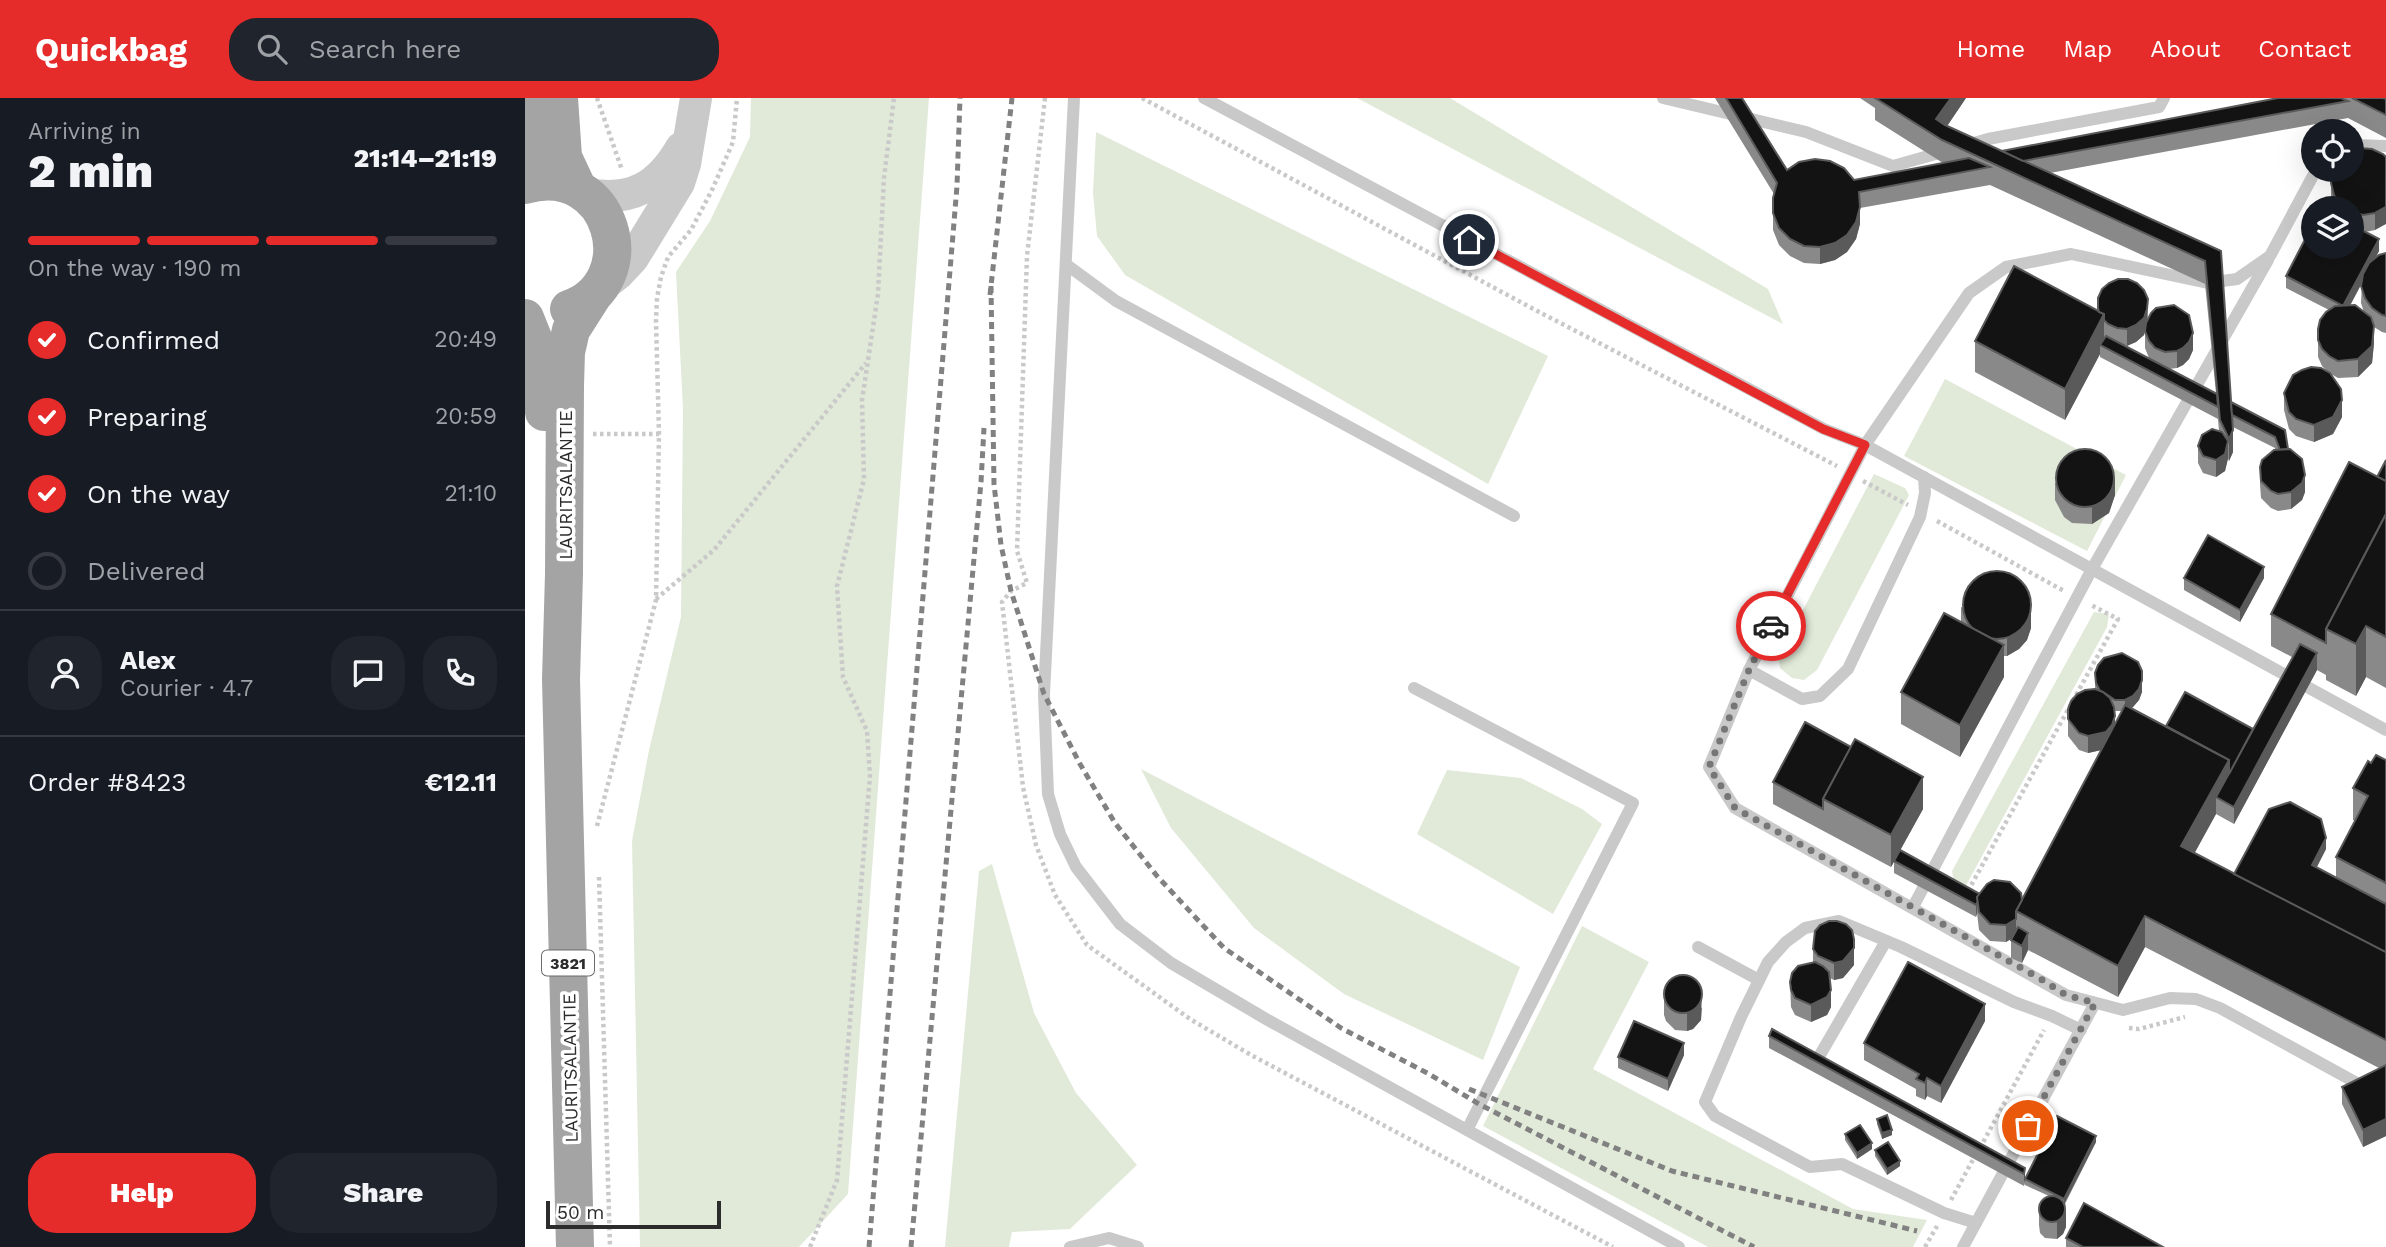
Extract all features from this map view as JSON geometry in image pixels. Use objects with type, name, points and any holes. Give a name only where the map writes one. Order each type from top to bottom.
[{"type":"main road","points":[[525,167],[533,135],[532,98]]},
{"type":"main road","points":[[559,98],[563,156],[582,191]]},
{"type":"main road","points":[[525,186],[545,181],[562,182],[582,191]]},
{"type":"main road","name":"LAURITSALANTIE","points":[[575,1247],[561,679],[565,574],[566,352],[572,330],[609,271],[612,237],[603,214],[582,191]]},
{"type":"main road","points":[[525,309],[542,313],[561,312],[597,292]]},
{"type":"main road","name":"LAURITSALANTIE","points":[[525,318],[537,348],[541,376],[550,572],[561,679]]},
{"type":"street","points":[[597,292],[633,258],[679,183],[685,164],[696,98]]},
{"type":"street","points":[[582,191],[608,198],[623,197],[652,183],[667,169],[689,134]]},
{"type":"lane","points":[[1075,98],[1044,694],[1048,794],[1060,834],[1076,867],[1120,924],[1171,963],[1266,1019],[1679,1247]]},
{"type":"lane","points":[[1203,98],[1823,429],[1865,445],[2386,730]]},
{"type":"lane","points":[[1663,98],[1806,132],[1893,166],[1988,139],[2159,107],[2164,98]]},
{"type":"lane","points":[[1714,110],[1721,98]]},
{"type":"lane","points":[[2364,145],[2386,146]]},
{"type":"lane","points":[[1913,907],[2092,569],[2310,182]]},
{"type":"lane","points":[[2270,256],[2237,279],[2208,283],[2071,254],[2006,267],[1969,293],[1865,445],[1749,670],[1709,767],[1735,808],[2066,995],[2123,1010],[2170,998],[2196,999],[2220,1008],[2386,1099]]},
{"type":"lane","points":[[1066,265],[1116,301],[1514,516]]},
{"type":"lane","points":[[1749,670],[1802,699],[1820,696],[1848,668],[1920,517],[1925,493],[1924,478]]},
{"type":"lane","points":[[1414,688],[1633,803],[1467,1130]]},
{"type":"lane","points":[[1976,1223],[1944,1213],[1842,1164],[1810,1167],[1715,1116],[1705,1102],[1768,962],[1786,942],[1805,928],[1839,921],[2014,1002],[2083,1026]]},
{"type":"lane","points":[[1820,1055],[1886,941]]},
{"type":"lane","points":[[1698,947],[1759,980]]},
{"type":"lane","points":[[1963,1247],[2095,1003]]},
{"type":"lane","points":[[1070,1247],[1109,1238],[1138,1247]]},
{"type":"path","points":[[597,836],[597,824],[656,600],[659,434],[657,298],[668,257],[691,230],[733,142],[737,98]]},
{"type":"path","points":[[810,1247],[837,1180],[870,776],[867,731],[843,677],[837,586],[864,479],[862,400],[878,294],[884,178],[894,98]]},
{"type":"path","points":[[1045,98],[1026,282],[1017,551],[1027,583],[1011,591],[1002,602],[1023,787],[1036,845],[1055,895],[1087,944],[1190,1019],[1251,1055],[1613,1247]]},
{"type":"path","points":[[1142,98],[1539,312],[1829,462]]},
{"type":"path","points":[[656,600],[714,550],[868,362]]},
{"type":"path","points":[[585,434],[659,434]]},
{"type":"path","points":[[599,872],[610,1247]]},
{"type":"path","points":[[1925,1247],[2052,1016]]},
{"type":"path","points":[[2083,1026],[2139,1030],[2191,1017]]},
{"type":"green space","points":[[751,98],[929,98],[848,1194],[799,1247],[640,1247],[632,841],[649,750],[681,617],[683,409],[676,272],[710,221],[750,137]]},
{"type":"green space","points":[[1357,98],[1450,98],[1768,289],[1783,324]]},
{"type":"green space","points":[[1096,132],[1548,356],[1488,484],[1125,275],[1097,236],[1093,193]]},
{"type":"green space","points":[[1945,379],[2126,475],[2087,551],[1904,456]]},
{"type":"green space","points":[[1874,474],[1905,488],[1909,495],[1817,670],[1804,680],[1792,678],[1780,668],[1779,661]]},
{"type":"green space","points":[[2094,612],[2109,614],[2107,627],[1963,891],[1954,883],[1952,871]]},
{"type":"green space","points":[[1141,769],[1520,967],[1483,1060],[1344,994],[1254,928],[1171,828]]},
{"type":"green space","points":[[1447,770],[1521,778],[1582,809],[1602,824],[1553,914],[1417,834]]},
{"type":"green space","points":[[992,864],[1034,1013],[1076,1093],[1137,1165],[1070,1229],[1012,1232],[1009,1247],[945,1247],[979,871]]},
{"type":"green space","points":[[1582,926],[1649,962],[1593,1069],[1853,1209],[1927,1220],[1913,1247],[1708,1247],[1483,1126]]},
{"type":"building","points":[[1726,98],[1742,98],[1787,170],[1799,162],[1815,159],[1830,161],[1844,168],[1854,180],[1969,158],[1990,167],[1859,192],[1860,207],[1856,222],[1847,235],[1835,243],[1820,247],[1804,246],[1790,239],[1779,228],[1773,213],[1777,183]]},
{"type":"building","points":[[1875,98],[1951,98],[1936,119],[1945,125],[2221,251],[2233,430],[2229,439],[2220,420],[2205,261],[1942,140]]},
{"type":"building","points":[[2278,98],[2341,98],[2348,101],[2023,161],[2002,151]]},
{"type":"building","points":[[2352,98],[2386,99],[2386,115]]},
{"type":"building","points":[[2364,148],[2372,149],[2386,157],[2386,207],[2375,213],[2364,215],[2364,196],[2335,196],[2331,183],[2364,182]]},
{"type":"building","points":[[2364,231],[2379,239],[2343,306],[2286,276],[2301,247],[2301,259],[2364,259]]},
{"type":"building","points":[[2386,253],[2386,316],[2372,308],[2361,286],[2369,263]]},
{"type":"building","points":[[2014,266],[2104,314],[2065,389],[1975,341]]},
{"type":"building","points":[[2118,279],[2137,283],[2148,299],[2144,318],[2127,329],[2108,324],[2098,308],[2102,289]]},
{"type":"building","points":[[2174,305],[2189,315],[2193,333],[2183,348],[2165,352],[2155,348],[2149,341],[2145,331],[2146,323],[2156,308]]},
{"type":"building","points":[[2355,305],[2371,317],[2374,326],[2372,346],[2358,359],[2338,361],[2322,349],[2318,340],[2320,320],[2335,306]]},
{"type":"building","points":[[2106,336],[2217,394],[2218,407],[2100,345]]},
{"type":"building","points":[[2311,367],[2330,373],[2341,389],[2342,400],[2333,417],[2314,425],[2296,419],[2289,412],[2284,393],[2293,375]]},
{"type":"building","points":[[2231,402],[2285,430],[2288,449],[2280,450],[2275,437],[2232,415]]},
{"type":"building","points":[[2212,429],[2222,432],[2228,441],[2225,454],[2216,460],[2203,456],[2198,446],[2202,435]]},
{"type":"building","points":[[2079,449],[2091,449],[2106,457],[2114,472],[2114,484],[2106,499],[2091,507],[2079,507],[2064,499],[2056,484],[2056,472],[2064,457]]},
{"type":"building","points":[[2290,449],[2302,459],[2305,475],[2302,483],[2291,492],[2278,494],[2261,481],[2260,467],[2262,460],[2274,450]]},
{"type":"building","points":[[2386,460],[2386,481],[2377,477]]},
{"type":"building","points":[[2349,462],[2386,481],[2386,514],[2326,629],[2326,643],[2271,614]]},
{"type":"building","points":[[2386,514],[2386,637],[2366,626],[2356,644],[2326,629]]},
{"type":"building","points":[[2208,535],[2264,567],[2240,610],[2184,578]]},
{"type":"building","points":[[1990,571],[2004,571],[2016,576],[2026,586],[2031,605],[2026,624],[2016,634],[2004,639],[1990,639],[1978,634],[1968,624],[1963,612],[1963,598],[1968,586],[1978,576]]},
{"type":"building","points":[[1944,613],[2004,645],[1960,725],[1901,692]]},
{"type":"building","points":[[2300,644],[2317,653],[2234,807],[2216,797]]},
{"type":"building","points":[[2122,653],[2138,662],[2142,680],[2133,696],[2125,700],[2115,700],[2100,691],[2095,673],[2104,658]]},
{"type":"building","points":[[2095,689],[2110,698],[2115,716],[2106,732],[2088,736],[2079,733],[2068,719],[2068,709],[2077,694]]},
{"type":"building","points":[[2185,692],[2253,729],[2229,774],[2229,760],[2166,726]]},
{"type":"building","points":[[2125,705],[2229,760],[2181,846],[2386,952],[2386,1040],[2145,916],[2118,966],[2016,911]]},
{"type":"building","points":[[1805,722],[1851,747],[1823,799],[1823,809],[1773,782]]},
{"type":"building","points":[[1855,739],[1923,777],[1891,835],[1823,799]]},
{"type":"building","points":[[2376,755],[2386,760],[2386,883],[2336,857],[2368,796],[2353,788],[2368,761],[2371,763]]},
{"type":"building","points":[[2290,802],[2321,819],[2326,838],[2312,865],[2386,904],[2386,952],[2234,874],[2269,809]]},
{"type":"building","points":[[1900,850],[1980,894],[1976,905],[1894,861]]},
{"type":"building","points":[[1994,880],[2010,882],[2021,893],[2022,900],[2016,911],[2016,919],[2006,925],[1990,924],[1979,912],[1977,897],[1987,884]]},
{"type":"building","points":[[1829,921],[1846,924],[1852,930],[1854,948],[1843,961],[1834,963],[1818,956],[1813,949],[1815,931]]},
{"type":"building","points":[[2018,927],[2028,933],[2022,946],[2011,940]]},
{"type":"building","points":[[1815,962],[1829,972],[1831,990],[1827,997],[1811,1005],[1795,998],[1790,982],[1792,973],[1798,966]]},
{"type":"building","points":[[1908,962],[1985,1004],[1941,1086],[1927,1078],[1925,1083],[1916,1079],[1919,1074],[1864,1043]]},
{"type":"building","points":[[1683,975],[1697,980],[1702,994],[1697,1008],[1683,1013],[1669,1008],[1664,994],[1669,980]]},
{"type":"building","points":[[1634,1021],[1684,1043],[1668,1079],[1618,1057]]},
{"type":"building","points":[[1772,1029],[2025,1168],[2024,1174],[1769,1036]]},
{"type":"building","points":[[2386,1065],[2386,1119],[2363,1130],[2342,1087]]},
{"type":"building","points":[[1887,1115],[1892,1130],[1882,1133],[1877,1119]]},
{"type":"building","points":[[2057,1116],[2096,1136],[2064,1199],[2025,1179]]},
{"type":"building","points":[[1860,1125],[1872,1143],[1857,1153],[1845,1134]]},
{"type":"building","points":[[1888,1142],[1900,1161],[1887,1169],[1875,1150]]},
{"type":"building","points":[[2052,1196],[2061,1200],[2065,1209],[2061,1218],[2052,1222],[2043,1218],[2039,1209],[2043,1200]]},
{"type":"building","points":[[2084,1203],[2163,1247],[2083,1247],[2066,1238]]},
{"type":"railway","points":[[869,1247],[957,186],[960,98]]},
{"type":"railway","points":[[990,295],[1012,98]]},
{"type":"railway","points":[[991,286],[994,484],[1001,545],[1011,591],[1044,694],[1080,764],[1115,823],[1157,876],[1224,948],[1341,1028],[1429,1074],[1479,1104],[1754,1247]]},
{"type":"railway","points":[[911,1247],[984,428]]},
{"type":"railway","points":[[1469,1089],[1672,1171],[1917,1231]]},
{"type":"way so far","points":[[1771,626],[1749,670],[1709,767],[1735,808],[2066,995],[2095,1003],[2028,1126]]},
{"type":"route","points":[[1469,240],[1823,429],[1865,445],[1771,626]]}]
